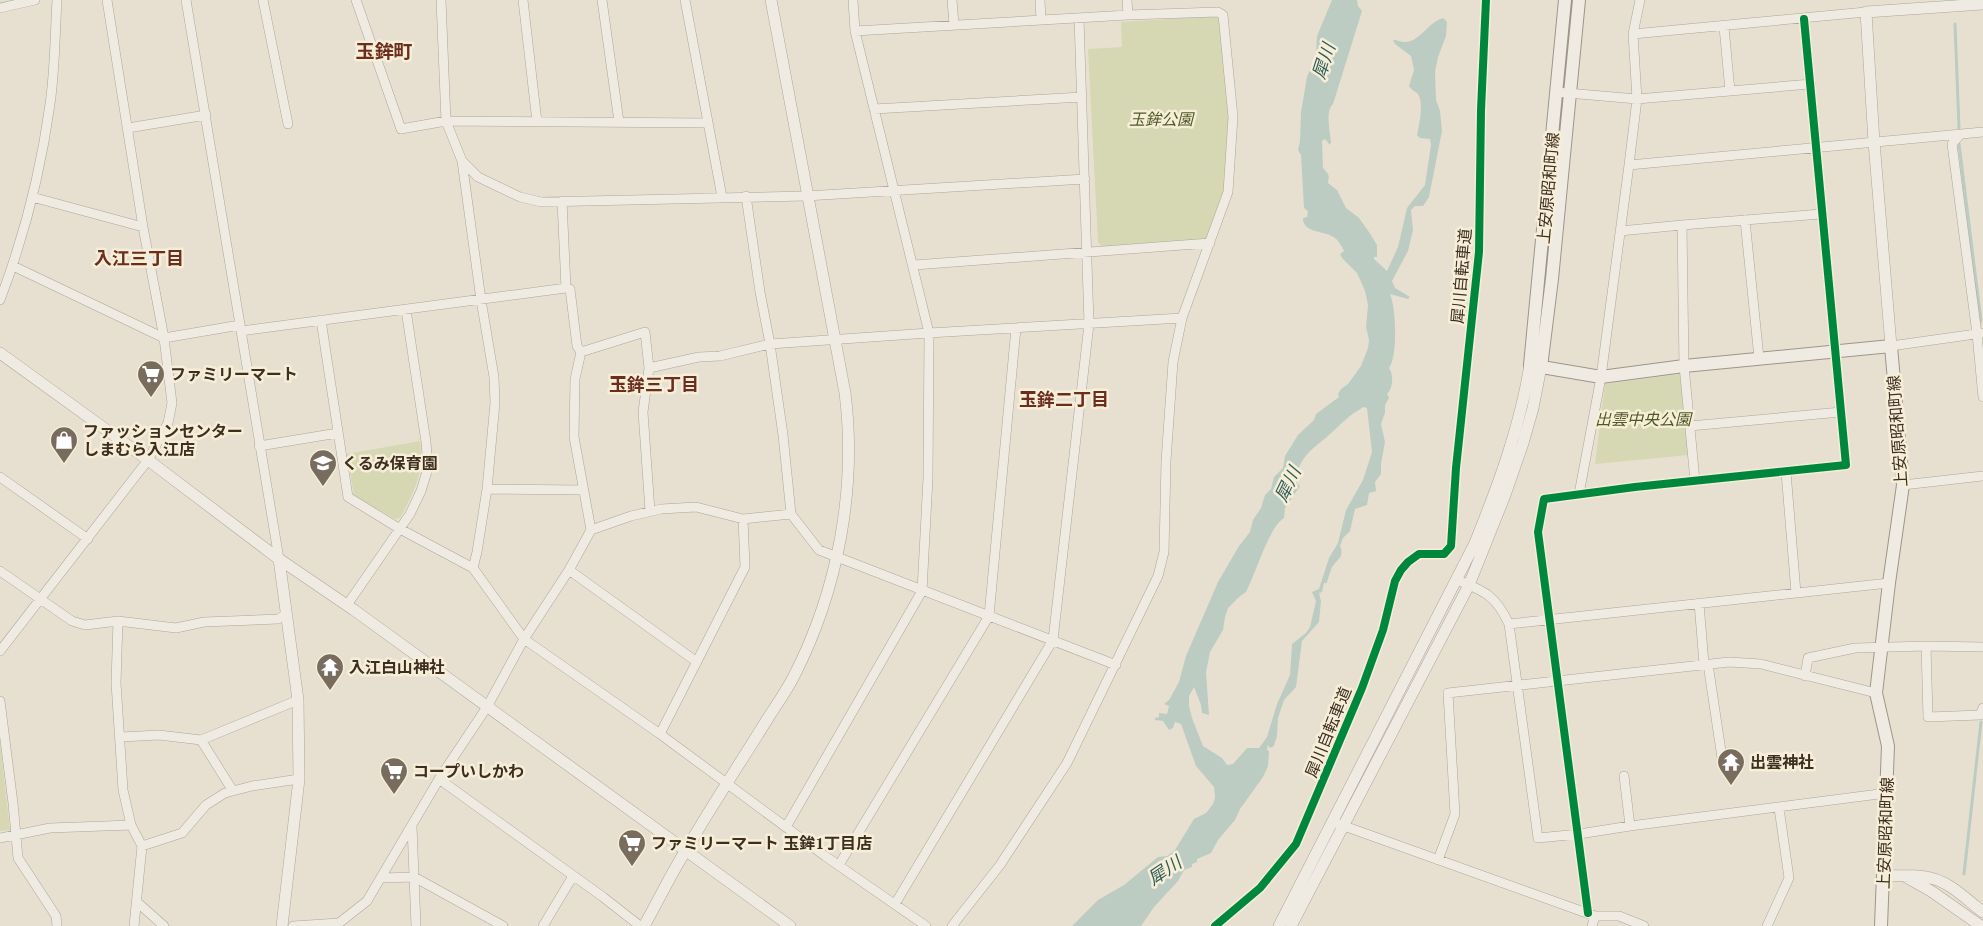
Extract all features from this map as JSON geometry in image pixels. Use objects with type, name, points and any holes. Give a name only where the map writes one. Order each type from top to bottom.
[{"type":"main road","name":"上安原昭和町線","points":[[1536,366],[1532,337],[1545,226],[1565,0]]},
{"type":"main road","name":"上安原昭和町線","points":[[1536,366],[1552,279],[1579,0]]},
{"type":"main road","name":"上安原昭和町線","points":[[1881,926],[1888,746],[1876,693],[1903,486],[1891,346]]},
{"type":"main road","points":[[1536,366],[1601,378],[1684,366],[1891,346]]},
{"type":"street","points":[[0,8],[35,0]]},
{"type":"street","points":[[0,300],[13,266],[32,197],[50,102],[57,0]]},
{"type":"street","points":[[0,650],[148,460],[159,443],[168,423],[172,403],[164,338],[143,227],[107,0]]},
{"type":"street","points":[[186,0],[278,559],[298,700],[299,779],[282,926]]},
{"type":"street","points":[[263,0],[288,124]]},
{"type":"street","points":[[356,0],[401,129],[446,121],[708,123]]},
{"type":"street","points":[[441,0],[446,121],[462,161],[481,300],[494,377],[495,403],[487,489],[478,552],[473,568]]},
{"type":"street","points":[[523,0],[538,122]]},
{"type":"street","points":[[602,0],[619,122]]},
{"type":"street","points":[[685,0],[722,196]]},
{"type":"street","points":[[644,926],[685,850],[794,676],[824,608],[836,558],[849,474],[849,422],[771,0]]},
{"type":"street","points":[[786,827],[922,590],[928,478],[929,332],[855,31],[853,0]]},
{"type":"street","points":[[952,0],[954,25]]},
{"type":"street","points":[[1040,0],[1041,20]]},
{"type":"street","points":[[1127,0],[1128,15]]},
{"type":"street","points":[[1578,494],[1601,378],[1629,166],[1636,99],[1633,34],[1640,0]]},
{"type":"street","points":[[1633,34],[1804,19],[1866,6],[1983,4]]},
{"type":"street","points":[[1866,6],[1874,142],[1891,346],[1980,334]]},
{"type":"street","points":[[855,31],[1128,15],[1218,12],[1223,15],[1233,117],[1228,192],[1182,318],[1173,362],[1166,461],[1164,552],[1158,576],[1067,763],[1000,865],[952,926]]},
{"type":"street","points":[[895,904],[1053,640],[1090,324],[1079,18]]},
{"type":"street","points":[[1592,926],[1538,532],[1544,500],[1578,494],[1846,465],[1804,19]]},
{"type":"street","points":[[1724,27],[1730,91]]},
{"type":"street","points":[[1556,92],[1636,99],[1810,84]]},
{"type":"street","points":[[874,109],[1082,97]]},
{"type":"street","points":[[128,128],[206,116]]},
{"type":"street","points":[[1629,166],[1983,132]]},
{"type":"street","points":[[1960,134],[1952,144],[1980,334],[1983,397]]},
{"type":"street","points":[[462,161],[478,177],[520,197],[541,202],[722,196],[806,196],[1085,179]]},
{"type":"street","points":[[746,196],[759,287],[770,344],[783,436],[791,514],[819,550],[1116,665]]},
{"type":"street","points":[[32,197],[143,227]]},
{"type":"street","points":[[562,201],[566,288]]},
{"type":"street","points":[[1620,231],[1821,214]]},
{"type":"street","points":[[1745,220],[1759,358]]},
{"type":"street","points":[[1682,225],[1684,366],[1695,481]]},
{"type":"street","points":[[914,265],[1210,243]]},
{"type":"street","points":[[13,266],[164,338],[406,310],[570,288],[577,346],[581,352],[575,379],[574,437],[591,530],[569,570],[524,639],[487,707],[439,778],[367,901],[339,923],[293,926]]},
{"type":"street","points":[[347,605],[400,529],[422,491],[428,468],[426,442],[406,310]]},
{"type":"street","points":[[649,368],[699,357],[720,356],[770,344],[929,332],[1182,318]]},
{"type":"street","points":[[321,320],[348,497],[400,529],[473,568],[524,639],[660,734],[786,827],[926,926]]},
{"type":"street","points":[[840,865],[988,616],[1016,328]]},
{"type":"street","points":[[581,352],[645,332],[649,368],[643,412],[650,511]]},
{"type":"street","points":[[0,352],[148,460],[278,559],[347,605],[790,926]]},
{"type":"street","points":[[1291,926],[1338,824],[1475,543],[1494,496],[1536,366]]},
{"type":"street","points":[[1279,926],[1338,824],[1468,585],[1505,495],[1523,443],[1533,408],[1536,366]]},
{"type":"street","points":[[1690,426],[1841,412]]},
{"type":"street","points":[[259,446],[338,433]]},
{"type":"street","points":[[1786,472],[1796,593]]},
{"type":"street","points":[[1903,486],[1983,476]]},
{"type":"street","points":[[0,477],[88,539]]},
{"type":"street","points":[[487,489],[584,490]]},
{"type":"street","points":[[591,530],[650,511],[696,508],[744,519],[791,514]]},
{"type":"street","points":[[660,734],[745,567],[744,519]]},
{"type":"street","points":[[569,570],[697,662]]},
{"type":"street","points":[[0,571],[72,621],[85,625],[118,621],[176,628],[204,622],[278,619],[285,615]]},
{"type":"street","points":[[1457,580],[1482,590],[1501,606],[1509,624],[1538,838],[1887,793]]},
{"type":"street","points":[[1509,624],[1550,618],[1889,583]]},
{"type":"street","points":[[1699,603],[1706,664],[1722,758]]},
{"type":"street","points":[[118,621],[116,683],[123,790],[132,826],[142,846],[134,926]]},
{"type":"street","points":[[1926,646],[1928,717],[1980,715],[1983,708]]},
{"type":"street","points":[[1805,676],[1808,658],[1855,648],[1926,646],[1983,648]]},
{"type":"street","points":[[1438,860],[1456,814],[1448,693],[1729,662],[1761,664],[1876,693]]},
{"type":"street","points":[[121,737],[159,735],[201,740],[298,700]]},
{"type":"street","points":[[0,701],[17,835],[18,858],[56,916],[57,926]]},
{"type":"street","points":[[201,740],[233,791]]},
{"type":"street","points":[[1624,776],[1630,826]]},
{"type":"street","points":[[439,778],[640,926]]},
{"type":"street","points":[[142,846],[182,832],[206,804],[225,793],[299,779]]},
{"type":"street","points":[[1767,926],[1789,878],[1779,808]]},
{"type":"street","points":[[1338,824],[1591,915],[1619,916],[1644,926]]},
{"type":"street","points":[[0,838],[50,828],[132,826]]},
{"type":"street","points":[[412,826],[416,926]]},
{"type":"street","points":[[543,926],[573,876]]},
{"type":"street","points":[[1883,876],[1921,876],[1934,879],[1954,890],[1983,912]]},
{"type":"street","points":[[381,878],[414,877],[503,926]]},
{"type":"street","points":[[1905,877],[1931,891],[1981,926]]},
{"type":"street","points":[[137,902],[164,926]]},
{"type":"green space","name":"玉鉾公園","points":[[1215,16],[1221,21],[1230,118],[1226,190],[1208,239],[1102,247],[1098,242],[1088,49],[1122,47],[1121,22]]},
{"type":"green space","name":"出雲中央公園","points":[[1681,374],[1689,455],[1595,464],[1605,384]]},
{"type":"green space","points":[[420,441],[421,463],[417,481],[400,518],[395,519],[354,496],[347,454]]},
{"type":"green space","points":[[0,742],[10,830],[0,831]]},
{"type":"water","name":"犀川","points":[[1332,0],[1357,0],[1358,6],[1362,11],[1333,104],[1329,111],[1331,142],[1330,145],[1325,139],[1322,141],[1323,168],[1328,175],[1328,183],[1337,190],[1346,208],[1359,218],[1369,232],[1377,245],[1377,257],[1374,257],[1374,259],[1387,271],[1398,247],[1407,208],[1425,185],[1431,145],[1430,139],[1420,138],[1417,135],[1421,103],[1418,94],[1409,86],[1414,70],[1411,56],[1395,44],[1393,40],[1410,41],[1438,20],[1443,18],[1447,22],[1446,36],[1438,57],[1435,72],[1436,100],[1440,111],[1442,131],[1429,197],[1423,206],[1415,206],[1411,210],[1413,230],[1408,251],[1392,281],[1395,288],[1410,297],[1408,299],[1390,294],[1394,309],[1395,343],[1392,362],[1389,368],[1392,374],[1392,385],[1387,394],[1389,398],[1385,405],[1385,413],[1381,424],[1385,442],[1381,474],[1375,482],[1376,491],[1369,493],[1367,505],[1355,509],[1350,531],[1343,538],[1340,546],[1342,553],[1340,558],[1332,567],[1327,583],[1324,583],[1322,592],[1319,593],[1321,601],[1319,622],[1302,641],[1296,687],[1284,700],[1278,718],[1277,736],[1274,746],[1270,748],[1268,745],[1268,766],[1235,820],[1218,840],[1211,853],[1197,859],[1197,862],[1192,864],[1192,867],[1184,870],[1178,881],[1154,907],[1141,926],[1072,926],[1098,900],[1124,885],[1158,857],[1167,856],[1175,850],[1194,819],[1206,813],[1213,804],[1215,798],[1214,787],[1196,766],[1181,724],[1175,722],[1173,728],[1169,730],[1163,721],[1155,720],[1155,718],[1159,717],[1159,713],[1167,714],[1169,706],[1164,704],[1169,700],[1179,682],[1186,656],[1218,582],[1239,546],[1250,532],[1253,520],[1261,508],[1265,495],[1271,489],[1274,477],[1283,468],[1285,456],[1298,435],[1314,420],[1316,414],[1339,397],[1338,394],[1341,389],[1348,384],[1361,366],[1368,348],[1369,340],[1366,327],[1368,305],[1365,291],[1357,273],[1342,258],[1340,254],[1344,251],[1336,239],[1310,229],[1304,223],[1303,218],[1307,217],[1308,211],[1304,208],[1301,155],[1298,150],[1301,112],[1307,77],[1316,54],[1317,36]],"holes":[[[1363,407],[1367,408],[1372,452],[1363,480],[1346,510],[1338,543],[1329,558],[1319,589],[1312,592],[1316,601],[1310,627],[1306,633],[1292,644],[1290,675],[1277,704],[1267,737],[1259,748],[1247,748],[1233,764],[1227,765],[1222,758],[1203,746],[1192,718],[1189,696],[1194,687],[1202,713],[1209,715],[1206,672],[1210,652],[1223,630],[1228,608],[1246,592],[1268,540],[1278,523],[1284,518],[1285,508],[1300,486],[1297,483],[1297,474],[1302,461],[1352,415]]]},
{"type":"waterway","points":[[1955,24],[1959,128]]},
{"type":"waterway","points":[[1959,144],[1981,321]]},
{"type":"waterway","points":[[1964,874],[1981,722]]},
{"type":"cycle path","name":"犀川自転車道","points":[[1215,926],[1260,888],[1296,844],[1362,688],[1383,630],[1395,581],[1401,570],[1419,554],[1444,554],[1451,546],[1456,468],[1479,252],[1481,110],[1486,0]]},
{"type":"cycle path","points":[[1588,913],[1538,532],[1544,499],[1635,487],[1846,465],[1804,19]]},
{"type":"place","name":"ファミリーマート","points":[[151,398]]},
{"type":"place","name":"ファッションセンター しまむら入江店","points":[[64,464]]},
{"type":"place","name":"くるみ保育園","points":[[323,487]]},
{"type":"place","name":"入江白山神社","points":[[330,691]]},
{"type":"place","name":"出雲神社","points":[[1731,786]]},
{"type":"place","name":"コープいしかわ","points":[[394,795]]},
{"type":"place","name":"ファミリーマート 玉鉾1丁目店","points":[[632,867]]},
{"type":"district","name":"玉鉾町","points":[[384,50]]},
{"type":"district","name":"入江三丁目","points":[[139,258]]},
{"type":"district","name":"玉鉾三丁目","points":[[654,384]]},
{"type":"district","name":"玉鉾二丁目","points":[[1064,399]]}]
